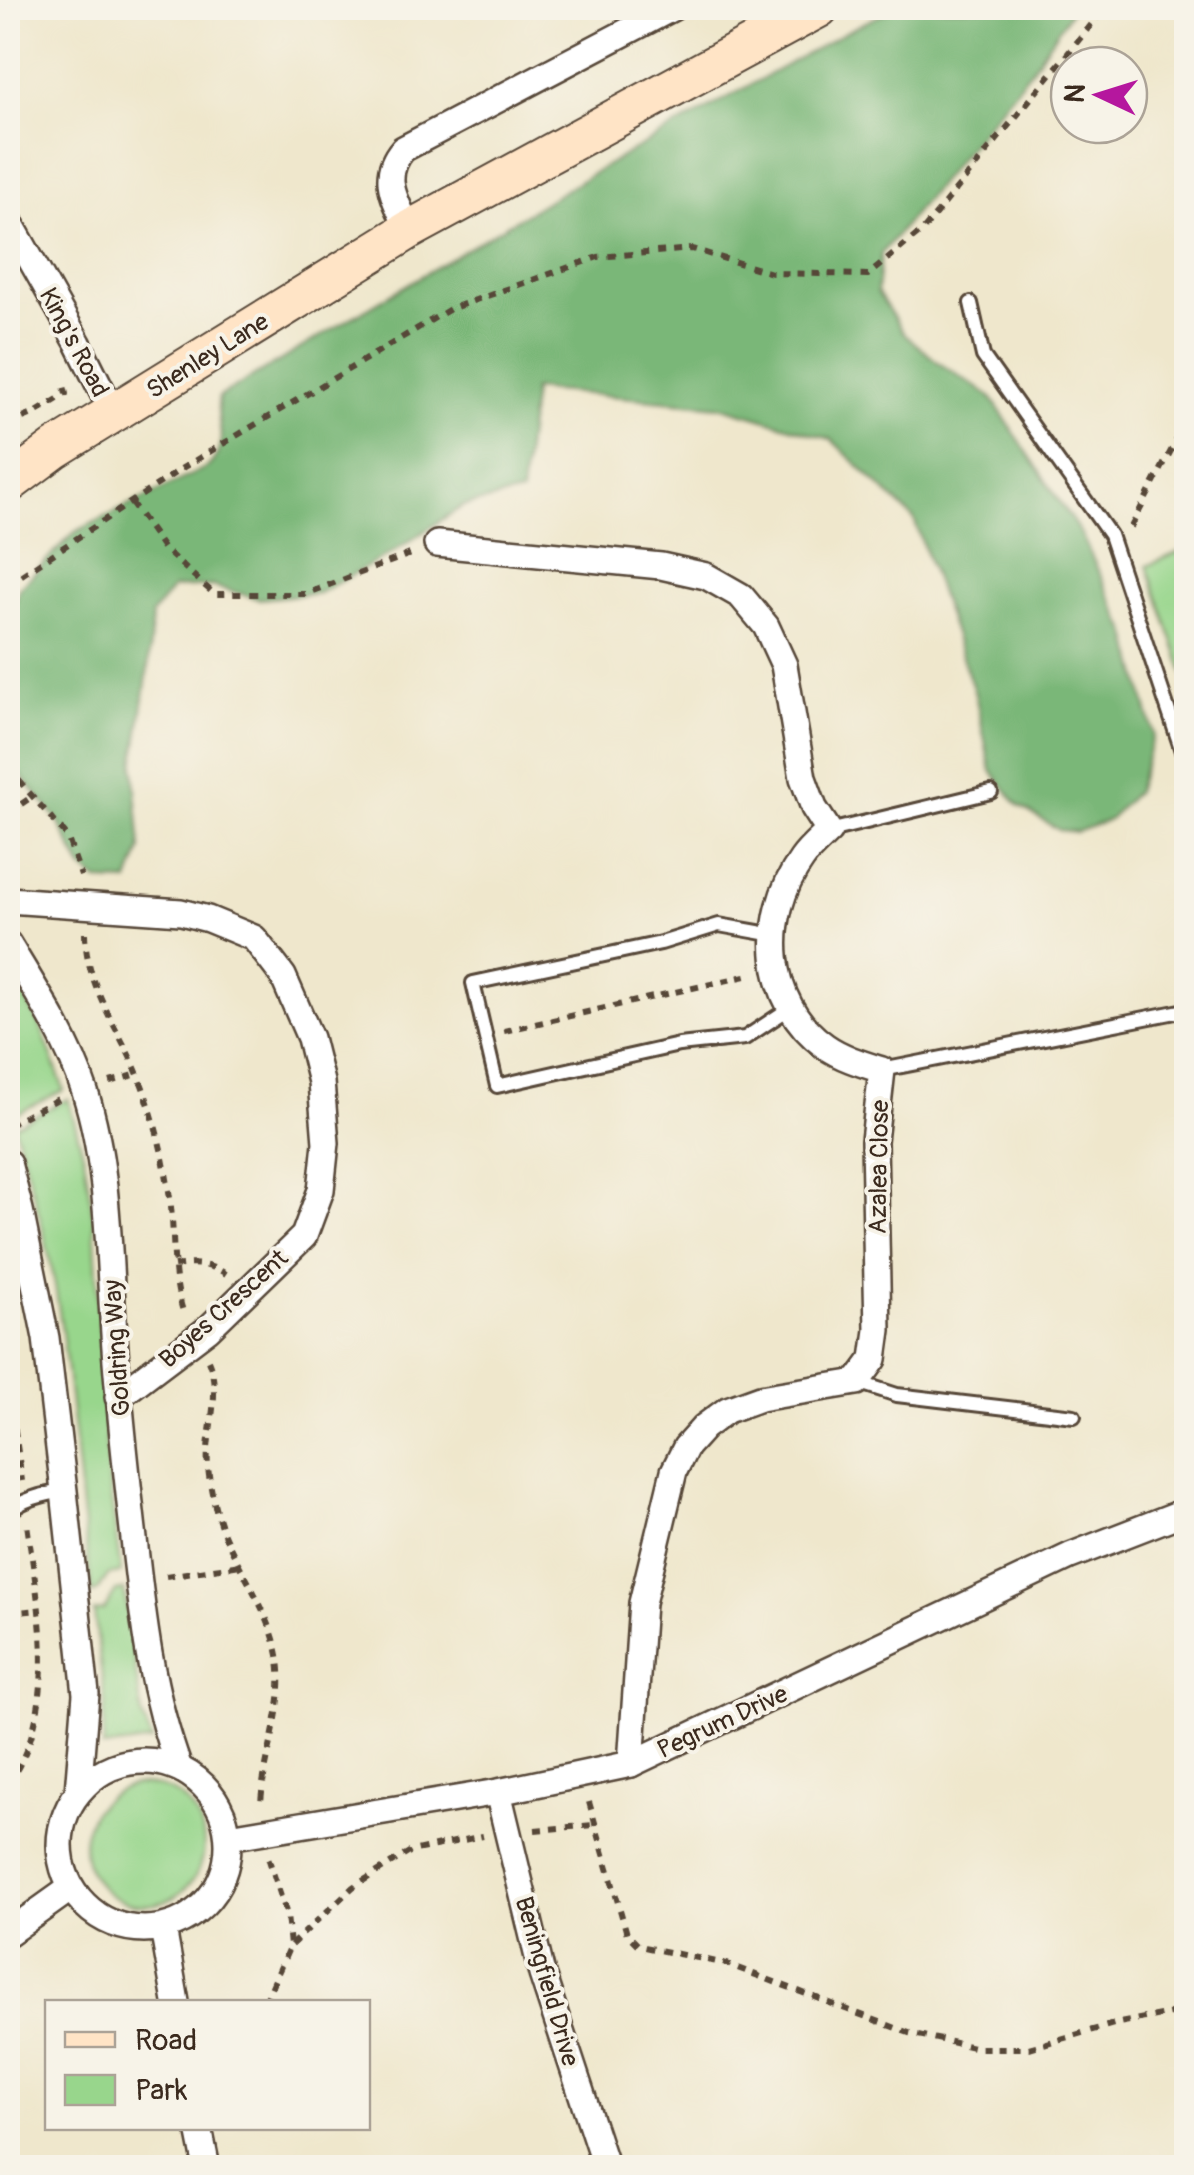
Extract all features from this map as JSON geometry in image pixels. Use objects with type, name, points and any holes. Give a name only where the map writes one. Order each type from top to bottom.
[{"type":"main road","name":"Shenley Lane","points":[[8,484],[56,448],[409,230],[819,8]]},
{"type":"street","points":[[409,230],[389,178],[394,159],[403,149],[672,8]]},
{"type":"street","name":"King's Road","points":[[8,219],[113,413]]},
{"type":"street","points":[[437,544],[661,566],[706,576],[741,596],[766,626],[784,665],[803,778],[814,808],[828,830]]},
{"type":"street","name":"Azalea Close","points":[[828,830],[802,858],[788,885],[777,916],[776,970],[790,1008],[826,1046],[851,1060],[882,1070],[874,1141],[878,1330],[874,1360],[857,1382]]},
{"type":"street","name":"Boyes Crescent","points":[[8,900],[182,912],[254,938],[284,976],[310,1038],[321,1082],[326,1143],[321,1190],[304,1236],[198,1336],[118,1397]]},
{"type":"street","name":"Goldring Way","points":[[8,944],[44,1002],[84,1090],[98,1148],[118,1397],[151,1679],[161,1721],[179,1768]]},
{"type":"street","points":[[8,1163],[14,1211],[46,1338],[64,1492],[86,1694],[78,1792]]},
{"type":"street","points":[[631,1764],[642,1602],[674,1471],[686,1447],[727,1410],[760,1398],[857,1382]]},
{"type":"street","name":"Pegrum Drive","points":[[229,1837],[498,1792],[631,1764],[1070,1556],[1186,1512]]},
{"type":"street","points":[[152,1760],[179,1768],[204,1784],[221,1808],[229,1837],[228,1862],[220,1885],[206,1905],[186,1920],[163,1928],[136,1930],[110,1924],[88,1909],[71,1888],[62,1865],[60,1840],[65,1814],[78,1792],[98,1774],[124,1762],[152,1760]]},
{"type":"street","name":"Beningfield Drive","points":[[498,1792],[542,1974],[606,2168]]},
{"type":"street","points":[[8,1933],[71,1888]]},
{"type":"street","points":[[163,1928],[176,2000]]},
{"type":"street","points":[[199,2130],[207,2168]]},
{"type":"lane","points":[[971,303],[983,356],[1110,535],[1186,763]]},
{"type":"lane","points":[[828,830],[991,792]]},
{"type":"lane","points":[[775,935],[719,925],[661,944],[473,983],[497,1086],[679,1045],[745,1038],[790,1008]]},
{"type":"lane","points":[[882,1070],[1186,1010]]},
{"type":"lane","points":[[857,1382],[897,1395],[1074,1416]]},
{"type":"lane","points":[[8,1514],[24,1502],[64,1492]]},
{"type":"path","points":[[8,584],[184,467],[450,310],[598,257],[692,249],[772,272],[868,276],[923,230],[1105,8]]},
{"type":"path","points":[[8,424],[35,413]]},
{"type":"path","points":[[1116,555],[1186,422]]},
{"type":"path","points":[[131,502],[163,548],[214,594],[305,594],[437,544]]},
{"type":"path","points":[[8,768],[66,836],[81,878],[86,907],[87,962],[98,994],[138,1074],[161,1151],[170,1200],[178,1296],[186,1321],[198,1336],[212,1370],[214,1402],[208,1465],[222,1532],[258,1596],[280,1662],[274,1735],[262,1793],[261,1832],[287,1914],[290,1946]]},
{"type":"path","points":[[8,812],[33,796]]},
{"type":"path","points":[[485,1035],[776,970]]},
{"type":"path","points":[[174,1266],[196,1263],[216,1268],[248,1290]]},
{"type":"path","points":[[8,1380],[42,1638],[41,1705],[24,1760],[8,1784]]},
{"type":"path","points":[[582,1776],[626,1934],[639,1946],[727,1964],[909,2034],[978,2048],[1029,2048],[1114,2024],[1186,2010]]},
{"type":"path","points":[[266,2000],[290,1946],[353,1886],[412,1851],[507,1833],[595,1825]]},
{"type":"green space","points":[[895,8],[1073,8],[1028,74],[881,254],[877,292],[905,335],[990,396],[1081,534],[1128,634],[1154,735],[1136,791],[1109,820],[1077,832],[1059,830],[1018,805],[991,770],[975,694],[914,519],[831,439],[720,406],[533,389],[521,493],[463,506],[390,554],[319,593],[259,599],[212,586],[173,588],[152,614],[134,766],[141,849],[129,882],[98,881],[81,867],[57,819],[19,773],[8,747],[8,627],[19,588],[75,532],[209,466],[220,448],[219,397],[607,165]]},
{"type":"green space","points":[[1186,549],[1186,679],[1147,566]]},
{"type":"green space","points":[[8,968],[40,1025],[64,1090],[11,1116],[8,1107]]},
{"type":"green space","points":[[68,1099],[84,1157],[94,1222],[108,1475],[121,1573],[108,1575],[97,1592],[92,1593],[58,1304],[45,1237],[14,1126]]},
{"type":"green space","points":[[124,1590],[142,1715],[152,1741],[103,1748],[105,1703],[94,1612],[104,1610],[116,1591]]},
{"type":"green space","points":[[144,1785],[167,1790],[186,1803],[199,1822],[204,1845],[199,1868],[186,1887],[167,1900],[144,1905],[121,1900],[102,1887],[89,1868],[84,1845],[89,1822],[102,1803],[121,1790]]}]
